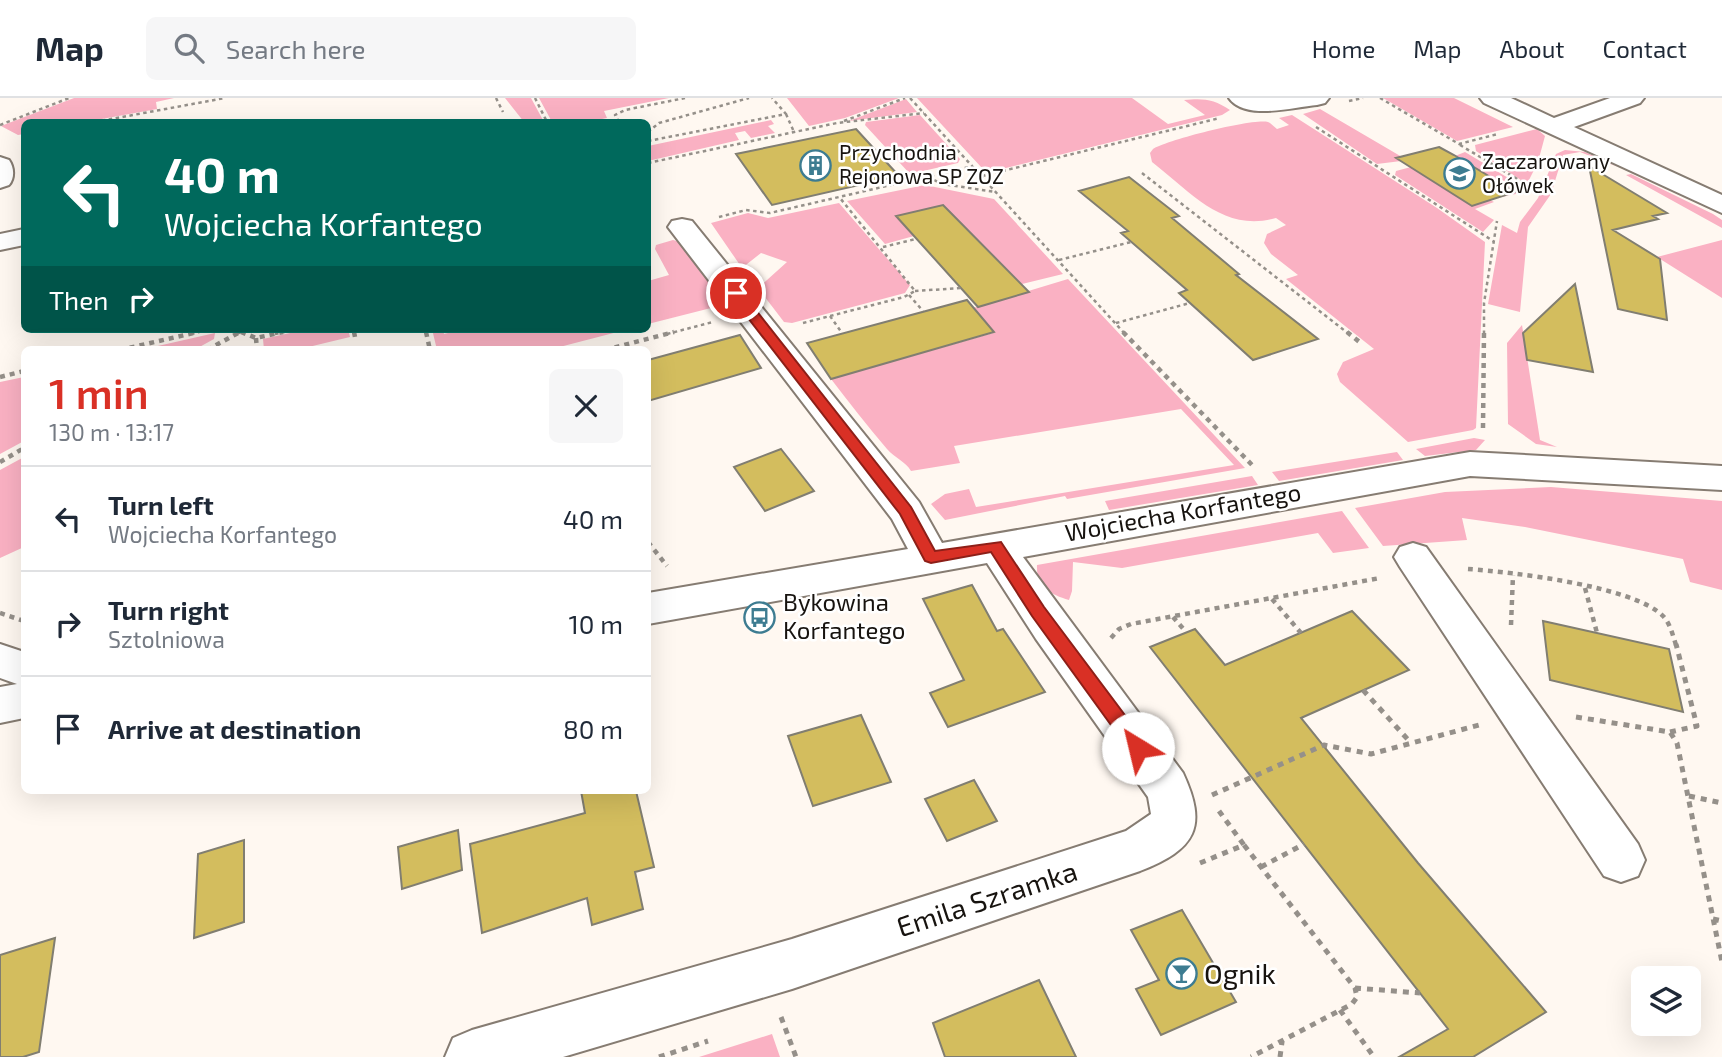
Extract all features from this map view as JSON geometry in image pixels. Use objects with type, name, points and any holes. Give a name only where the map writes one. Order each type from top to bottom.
[{"type":"street","points":[[1241,98],[1256,104],[1280,104],[1317,98]]},
{"type":"street","points":[[1492,98],[1722,205]]},
{"type":"street","points":[[1549,124],[1632,98]]},
{"type":"street","points":[[0,165],[0,180]]},
{"type":"street","points":[[682,227],[906,510],[931,557]]},
{"type":"street","points":[[0,242],[21,238]]},
{"type":"street","name":"Wojciecha Korfantego","points":[[651,608],[1470,464],[1591,468],[1722,478]]},
{"type":"street","name":"Emila Szramka","points":[[472,1057],[792,964],[1140,849],[1174,824],[1174,806],[1167,787],[1043,618],[995,546]]},
{"type":"street","points":[[1398,568],[1521,711],[1621,860]]},
{"type":"street","points":[[0,661],[21,668]]},
{"type":"street","points":[[0,705],[21,701]]},
{"type":"path","points":[[0,125],[69,98]]},
{"type":"path","points":[[118,119],[225,98]]},
{"type":"path","points":[[496,98],[503,112]]},
{"type":"path","points":[[535,98],[546,119]]},
{"type":"path","points":[[616,119],[615,115],[625,110],[685,98]]},
{"type":"path","points":[[651,130],[659,123],[749,98]]},
{"type":"path","points":[[772,98],[786,114],[794,132]]},
{"type":"path","points":[[836,123],[905,98]]},
{"type":"path","points":[[910,98],[1116,323],[1259,471]]},
{"type":"path","points":[[1380,98],[1534,189]]},
{"type":"path","points":[[1280,104],[1493,241]]},
{"type":"path","points":[[651,162],[836,123],[924,113]]},
{"type":"path","points":[[651,140],[786,114]]},
{"type":"path","points":[[982,176],[1226,117]]},
{"type":"path","points":[[1459,144],[1549,124]]},
{"type":"path","points":[[746,210],[770,213],[973,166]]},
{"type":"path","points":[[1142,173],[1362,344]]},
{"type":"path","points":[[928,176],[942,184],[996,192]]},
{"type":"path","points":[[840,198],[883,247],[915,290]]},
{"type":"path","points":[[1483,428],[1484,303],[1497,221]]},
{"type":"path","points":[[883,247],[916,239]]},
{"type":"path","points":[[1058,260],[1131,242]]},
{"type":"path","points":[[795,325],[909,295],[915,290],[961,288]]},
{"type":"path","points":[[909,295],[923,312]]},
{"type":"path","points":[[1116,323],[1190,303]]},
{"type":"path","points":[[830,316],[842,333]]},
{"type":"path","points":[[621,346],[723,321]]},
{"type":"path","points":[[138,346],[194,333]]},
{"type":"path","points":[[214,346],[238,333]]},
{"type":"path","points":[[248,333],[256,338],[279,333]]},
{"type":"path","points":[[354,333],[355,337]]},
{"type":"path","points":[[256,338],[257,346]]},
{"type":"path","points":[[0,377],[21,373]]},
{"type":"path","points":[[0,461],[21,450]]},
{"type":"path","points":[[651,546],[671,571]]},
{"type":"path","points":[[1106,645],[1119,629],[1271,598],[1398,568]]},
{"type":"path","points":[[1251,1057],[1352,1004],[1357,997],[1355,988],[1208,797],[1324,745],[1371,754],[1521,711],[1670,732],[1697,726],[1665,617],[1637,599],[1493,571],[1459,569]]},
{"type":"path","points":[[1585,588],[1597,633]]},
{"type":"path","points":[[1271,598],[1301,633]]},
{"type":"path","points":[[0,613],[21,620]]},
{"type":"path","points":[[1173,617],[1186,632]]},
{"type":"path","points":[[1363,690],[1411,743]]},
{"type":"path","points":[[1670,732],[1678,743],[1722,962]]},
{"type":"path","points":[[1689,796],[1722,803]]},
{"type":"path","points":[[1261,867],[1304,844]]},
{"type":"path","points":[[1186,869],[1244,845]]},
{"type":"path","points":[[1713,919],[1722,921]]},
{"type":"path","points":[[1355,988],[1420,993]]},
{"type":"path","points":[[1340,1010],[1374,1057]]},
{"type":"path","points":[[769,1021],[794,1013]]},
{"type":"path","points":[[781,1017],[796,1057]]},
{"type":"path","points":[[659,1057],[720,1037]]},
{"type":"path","points":[[1280,1057],[1282,1041]]},
{"type":"shaded area","points":[[74,98],[174,98],[156,102],[157,109],[102,119],[21,119],[21,134],[18,135],[1,126]]},
{"type":"shaded area","points":[[505,98],[531,98],[542,119],[522,119]]},
{"type":"shaded area","points":[[539,98],[669,98],[604,111],[607,118],[602,119],[550,119]]},
{"type":"shaded area","points":[[787,98],[899,98],[845,118],[809,126]]},
{"type":"shaded area","points":[[917,98],[1132,98],[1168,124],[1205,115],[1184,100],[1208,100],[1230,110],[1222,115],[994,171],[982,168]]},
{"type":"shaded area","points":[[1383,98],[1454,98],[1513,127],[1457,141]]},
{"type":"shaded area","points":[[906,99],[917,112],[849,121]]},
{"type":"shaded area","points":[[1320,109],[1402,157],[1397,158],[1401,161],[1377,164],[1303,114]]},
{"type":"shaded area","points":[[920,115],[960,159],[958,163],[910,174],[865,125],[866,122]]},
{"type":"shaded area","points":[[1292,115],[1485,242],[1476,428],[1473,430],[1408,442],[1340,382],[1337,374],[1343,362],[1374,349],[1286,279],[1298,275],[1271,254],[1264,243],[1267,234],[1286,225],[1276,218],[1257,221],[1224,215],[1194,197],[1152,162],[1150,153],[1153,149],[1175,140],[1229,126],[1259,122],[1268,122],[1277,129],[1289,125],[1279,118]]},
{"type":"shaded area","points":[[771,120],[774,124],[768,126],[775,133],[751,138],[745,131],[735,133],[739,140],[651,160],[651,145]]},
{"type":"shaded area","points":[[1537,129],[1545,136],[1538,162],[1527,184],[1476,151],[1475,145]]},
{"type":"shaded area","points":[[1565,150],[1585,152],[1618,167],[1580,152],[1563,155],[1551,194],[1528,227],[1520,312],[1488,304],[1502,225],[1517,233],[1520,222],[1538,198],[1556,154]]},
{"type":"shaded area","points":[[1465,152],[1525,188],[1525,192],[1497,198],[1515,192],[1455,156]]},
{"type":"shaded area","points":[[1411,167],[1472,206],[1490,200],[1494,202],[1475,209],[1494,220],[1483,232],[1395,175],[1396,171]]},
{"type":"shaded area","points":[[1631,174],[1713,214],[1722,220],[1722,228],[1626,175]]},
{"type":"shaded area","points":[[925,185],[994,199],[1063,274],[1022,284],[943,205],[897,216],[914,236],[885,244],[847,201]]},
{"type":"shaded area","points":[[839,203],[910,285],[905,293],[792,323],[784,322],[758,288],[787,262],[761,253],[742,268],[711,223],[748,213],[768,218]]},
{"type":"shaded area","points":[[673,240],[680,242],[721,295],[711,308],[651,323],[651,280],[669,275],[655,249],[656,245]]},
{"type":"shaded area","points":[[1722,240],[1722,298],[1657,257]]},
{"type":"shaded area","points":[[1068,279],[1245,468],[1067,499],[1065,496],[945,520],[931,504],[945,494],[969,489],[976,507],[1234,465],[1181,409],[954,446],[960,463],[911,471],[887,449],[831,379],[993,333],[973,308]]},
{"type":"shaded area","points":[[1522,325],[1540,440],[1557,447],[1536,444],[1508,424],[1507,343]]},
{"type":"shaded area","points":[[215,333],[214,339],[201,346],[158,346]]},
{"type":"shaded area","points":[[290,333],[349,333],[350,337],[313,346],[264,346],[263,339]]},
{"type":"shaded area","points":[[433,333],[614,333],[563,346],[436,346]]},
{"type":"shaded area","points":[[21,378],[21,443],[0,454],[0,382]]},
{"type":"shaded area","points":[[1474,438],[1485,440],[1476,450],[1425,456],[1416,449]]},
{"type":"shaded area","points":[[1397,452],[1403,460],[1279,481],[1272,472]]},
{"type":"shaded area","points":[[21,459],[21,548],[0,558],[0,470]]},
{"type":"shaded area","points":[[1252,476],[1258,485],[1109,510],[1105,501]]},
{"type":"shaded area","points":[[1551,487],[1722,501],[1722,590],[1690,582],[1683,559],[1525,527],[1462,518],[1467,540],[1383,546],[1355,508],[1445,492]]},
{"type":"shaded area","points":[[1342,511],[1369,548],[1333,553],[1318,533],[1122,568],[1073,562],[1069,600],[1046,588],[1037,573],[1037,565]]},
{"type":"shaded area","points":[[772,1034],[780,1057],[699,1057]]},
{"type":"building","name":"Przychodnia Rejonowa SP ZOZ","points":[[856,129],[899,176],[772,205],[736,154]]},
{"type":"building","points":[[1439,147],[1515,192],[1472,206],[1396,158]]},
{"type":"building","points":[[1589,166],[1667,213],[1653,216],[1658,219],[1613,230],[1660,259],[1667,320],[1618,309]]},
{"type":"building","points":[[1129,177],[1179,216],[1172,218],[1239,274],[1236,275],[1318,339],[1253,360],[1179,293],[1187,290],[1121,233],[1128,231],[1079,191]]},
{"type":"building","points":[[943,205],[1029,292],[978,307],[896,216]]},
{"type":"building","points":[[1575,284],[1593,372],[1527,360],[1523,333]]},
{"type":"building","points":[[967,300],[994,332],[831,379],[807,343]]},
{"type":"building","points":[[740,335],[761,368],[651,400],[651,359]]},
{"type":"building","points":[[781,449],[814,491],[765,511],[734,467]]},
{"type":"building","points":[[972,585],[997,631],[1003,629],[1045,692],[948,727],[930,693],[964,680],[923,599]]},
{"type":"building","points":[[1352,611],[1409,670],[1301,718],[1418,863],[1546,1012],[1473,1057],[1399,1057],[1448,1029],[1150,647],[1195,629],[1225,665]]},
{"type":"building","points":[[1543,621],[1669,649],[1683,712],[1550,680]]},
{"type":"building","points":[[861,715],[891,782],[813,806],[788,736]]},
{"type":"building","points":[[974,780],[997,821],[947,841],[925,799]]},
{"type":"building","points":[[582,794],[637,794],[654,867],[635,872],[643,909],[592,925],[587,898],[482,933],[470,844],[585,813]]},
{"type":"building","points":[[458,830],[462,870],[402,889],[398,847]]},
{"type":"building","points":[[244,840],[244,922],[194,938],[198,854]]},
{"type":"building","points":[[1182,910],[1236,1002],[1161,1035],[1136,989],[1159,980],[1131,930]]},
{"type":"building","points":[[55,938],[39,1052],[23,1057],[0,1057],[0,955]]},
{"type":"building","points":[[1039,980],[1076,1057],[945,1057],[933,1023]]},
{"type":"place","name":"Przychodnia Rejonowa SP ZOZ","points":[[816,165]]},
{"type":"place","name":"Zaczarowany Ołówek","points":[[1459,174]]},
{"type":"place","name":"Bykowina Korfantego","points":[[760,617]]},
{"type":"place","name":"Ognik","points":[[1181,974]]},
{"type":"route","points":[[736,293],[802,381],[906,510],[931,557],[995,546],[1014,578],[1138,748]]}]
